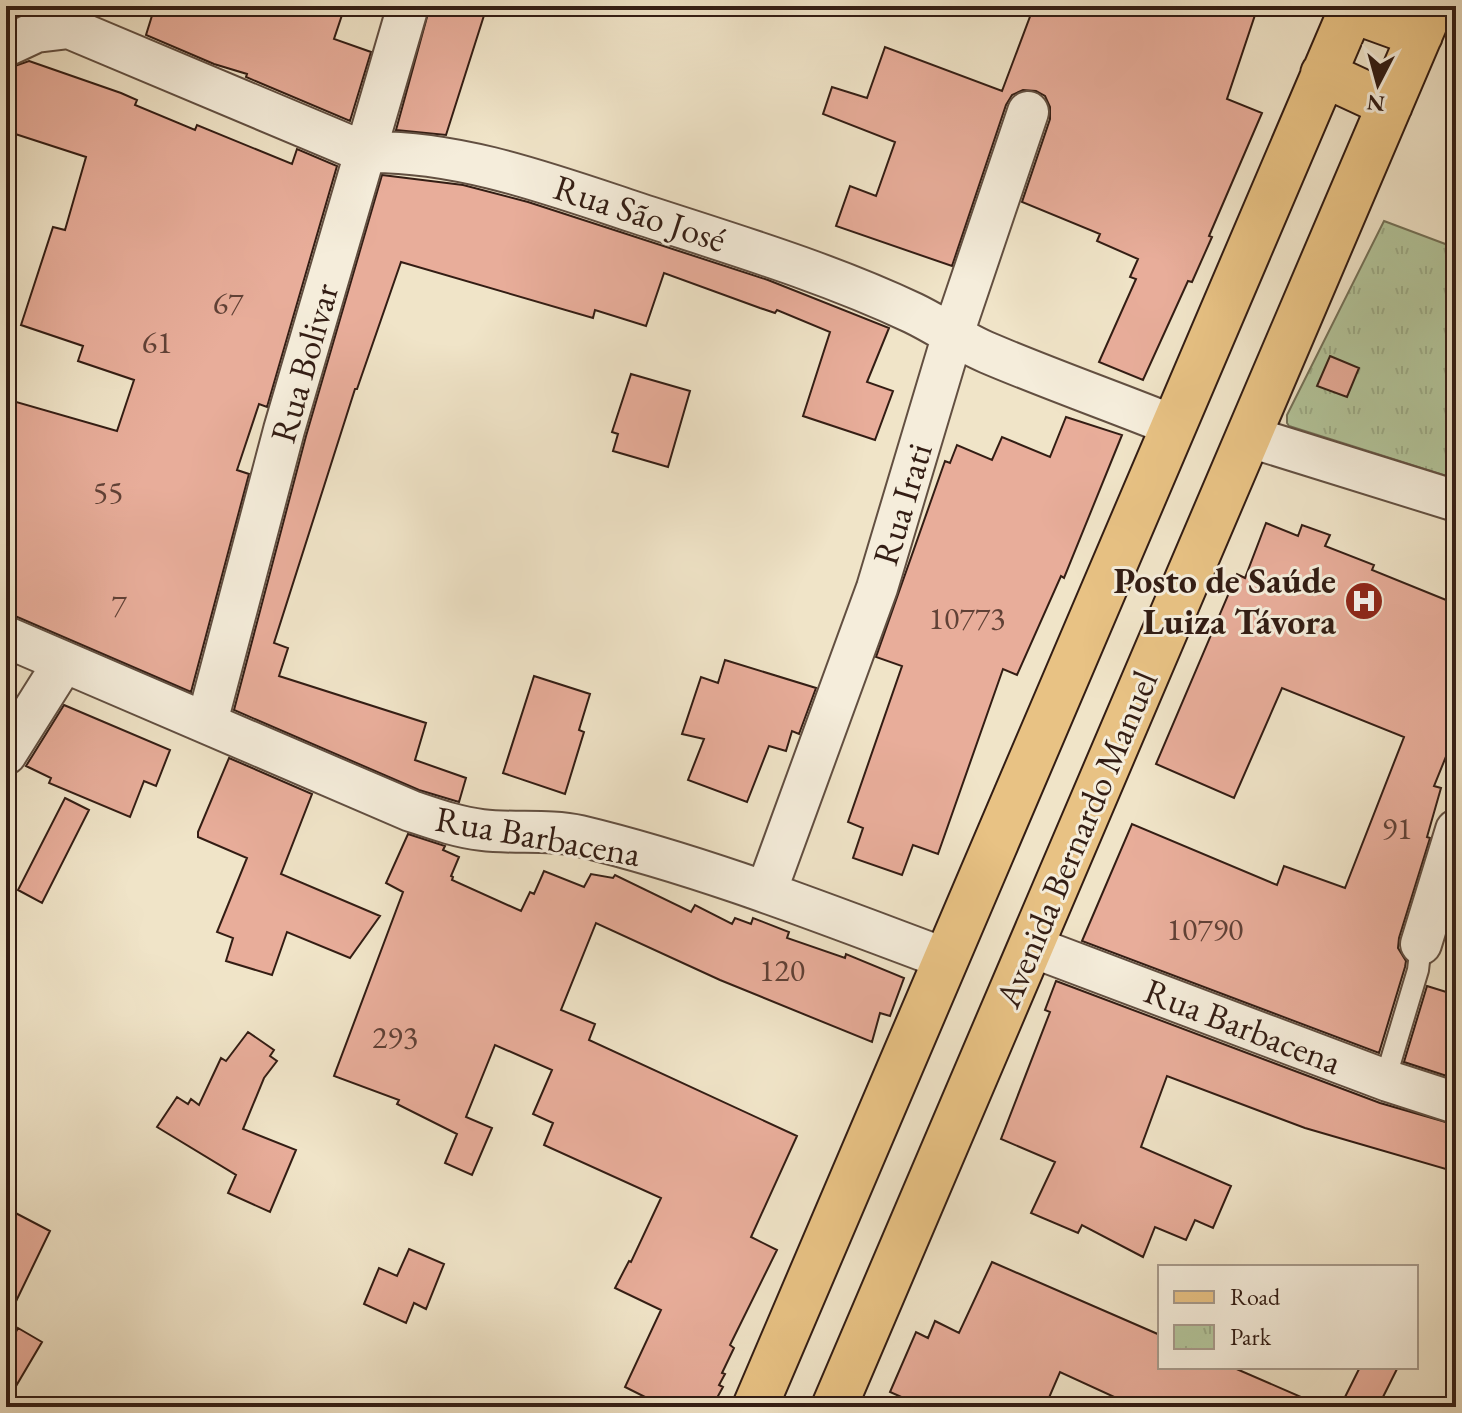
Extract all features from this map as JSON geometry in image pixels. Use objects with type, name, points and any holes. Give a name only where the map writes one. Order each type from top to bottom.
[{"type":"main road","points":[[1352,8],[1426,20]]},
{"type":"main road","name":"Avenida Bernardo Manuel","points":[[755,1407],[1352,8]]},
{"type":"main road","name":"Avenida Bernardo Manuel","points":[[834,1407],[1426,20]]},
{"type":"main road","points":[[1323,74],[1390,105]]},
{"type":"street","name":"Rua Bolivar","points":[[207,722],[284,430],[408,6]]},
{"type":"street","name":"Rua São José","points":[[6,46],[11,41],[36,32],[69,28],[364,152],[405,151],[444,157],[537,179],[752,250],[858,290],[913,314],[985,352],[1174,426]]},
{"type":"street","name":"Rua Irati","points":[[766,892],[877,588],[953,334],[1028,112]]},
{"type":"street","points":[[1247,436],[1456,501]]},
{"type":"street","name":"Rua Barbacena","points":[[6,637],[411,811],[453,825],[485,830],[576,835],[766,892],[946,959]]},
{"type":"street","points":[[6,754],[64,662]]},
{"type":"street","points":[[1421,944],[1456,830]]},
{"type":"street","name":"Rua Barbacena","points":[[1030,946],[1385,1080],[1456,1103]]},
{"type":"lane","points":[[1385,1080],[1418,970],[1421,944]]},
{"type":"green space","points":[[1384,221],[1456,248],[1456,479],[1287,423],[1287,415]]},
{"type":"building","points":[[155,6],[345,6],[334,39],[371,52],[350,121],[246,77],[247,74],[214,64],[146,35]]},
{"type":"building","points":[[430,6],[487,6],[446,135],[396,130]]},
{"type":"building","points":[[1034,6],[1258,6],[1227,99],[1262,113],[1192,282],[1188,281],[1143,380],[1099,362],[1136,279],[1130,277],[1138,259],[1097,241],[1100,234],[1022,202],[1050,119],[1050,107],[1045,96],[1036,91],[1023,90],[1012,95],[1006,105],[952,266],[836,226],[850,186],[876,196],[895,142],[823,114],[832,87],[867,98],[885,47],[1002,91]]},
{"type":"building","points":[[29,61],[121,93],[137,100],[135,105],[195,130],[197,125],[292,164],[297,149],[337,166],[267,407],[259,404],[237,470],[249,474],[191,692],[6,614],[6,399],[117,431],[134,380],[78,361],[83,346],[21,325],[53,227],[65,230],[86,157],[6,131],[6,69]]},
{"type":"building","points":[[382,175],[463,185],[528,202],[768,280],[889,328],[867,382],[893,391],[875,440],[803,416],[830,332],[777,310],[775,313],[664,273],[646,326],[595,310],[593,318],[401,262],[355,389],[274,643],[288,648],[279,676],[426,723],[415,760],[466,778],[459,802],[419,790],[234,710],[306,436]]},
{"type":"building","points":[[1330,356],[1359,368],[1347,397],[1317,386]]},
{"type":"building","points":[[631,374],[690,391],[668,467],[613,451],[618,434],[612,432]]},
{"type":"building","points":[[1066,417],[1122,435],[1064,578],[1061,576],[1017,675],[1003,669],[938,854],[913,845],[902,875],[853,858],[863,828],[848,822],[902,666],[876,657],[945,461],[950,463],[957,445],[992,460],[1002,437],[1050,457]]},
{"type":"building","points":[[1266,523],[1298,536],[1302,525],[1330,535],[1325,546],[1374,565],[1372,570],[1456,604],[1456,732],[1434,786],[1441,788],[1427,837],[1430,838],[1399,938],[1398,948],[1406,961],[1405,967],[1379,1053],[1082,941],[1132,824],[1277,885],[1284,866],[1345,888],[1404,737],[1282,688],[1234,798],[1156,764],[1237,574],[1245,578]]},
{"type":"building","points":[[725,660],[816,688],[799,734],[792,731],[786,751],[769,746],[747,802],[688,780],[704,739],[682,734],[701,677],[718,683]]},
{"type":"building","points":[[534,676],[590,694],[579,730],[584,732],[565,794],[503,773]]},
{"type":"building","points":[[64,705],[170,750],[156,786],[144,781],[130,817],[49,783],[51,778],[26,766]]},
{"type":"building","points":[[229,758],[312,794],[281,874],[380,916],[350,958],[287,932],[272,975],[226,961],[233,938],[217,932],[247,858],[198,837],[198,832]]},
{"type":"building","points":[[65,798],[89,810],[42,903],[18,890]]},
{"type":"building","points":[[408,834],[445,846],[443,850],[459,857],[452,880],[521,911],[530,892],[534,894],[544,871],[584,887],[591,874],[613,878],[615,875],[691,912],[695,905],[732,924],[735,918],[751,924],[753,918],[789,932],[787,938],[845,958],[846,954],[904,978],[890,1016],[880,1013],[872,1042],[720,980],[596,923],[561,1010],[595,1024],[589,1040],[797,1136],[751,1237],[777,1250],[730,1345],[734,1348],[722,1373],[725,1374],[719,1385],[723,1387],[712,1407],[665,1407],[625,1387],[661,1310],[615,1288],[631,1262],[661,1198],[544,1145],[553,1123],[533,1114],[552,1070],[495,1045],[466,1117],[492,1128],[472,1175],[445,1163],[457,1134],[397,1104],[399,1100],[334,1076],[403,892],[386,883]]},
{"type":"building","points":[[1056,981],[1380,1103],[1456,1125],[1456,1172],[1305,1128],[1167,1076],[1141,1147],[1231,1186],[1213,1228],[1195,1220],[1186,1240],[1155,1227],[1143,1257],[1082,1225],[1078,1233],[1031,1213],[1055,1162],[1001,1139],[1050,1012],[1045,1010]]},
{"type":"building","points":[[1427,986],[1456,995],[1456,1079],[1404,1062]]},
{"type":"building","points":[[248,1032],[274,1050],[270,1056],[277,1061],[264,1078],[243,1129],[296,1150],[270,1212],[228,1193],[236,1175],[157,1127],[177,1097],[188,1104],[191,1099],[199,1105],[221,1058],[226,1061]]},
{"type":"building","points":[[6,1208],[50,1231],[6,1322]]},
{"type":"building","points":[[409,1249],[444,1264],[426,1309],[414,1303],[406,1323],[364,1304],[379,1268],[397,1276]]},
{"type":"building","points":[[992,1262],[1158,1334],[1158,1369],[1237,1369],[1324,1407],[1136,1407],[1060,1372],[1045,1407],[924,1407],[890,1392],[916,1332],[928,1338],[935,1321],[959,1333]]},
{"type":"building","points":[[18,1328],[42,1342],[6,1403],[6,1350]]},
{"type":"building","points":[[1359,1369],[1397,1369],[1378,1407],[1340,1407]]},
{"type":"place","name":"Posto de Saúde Luiza Távora","points":[[1364,601]]}]
